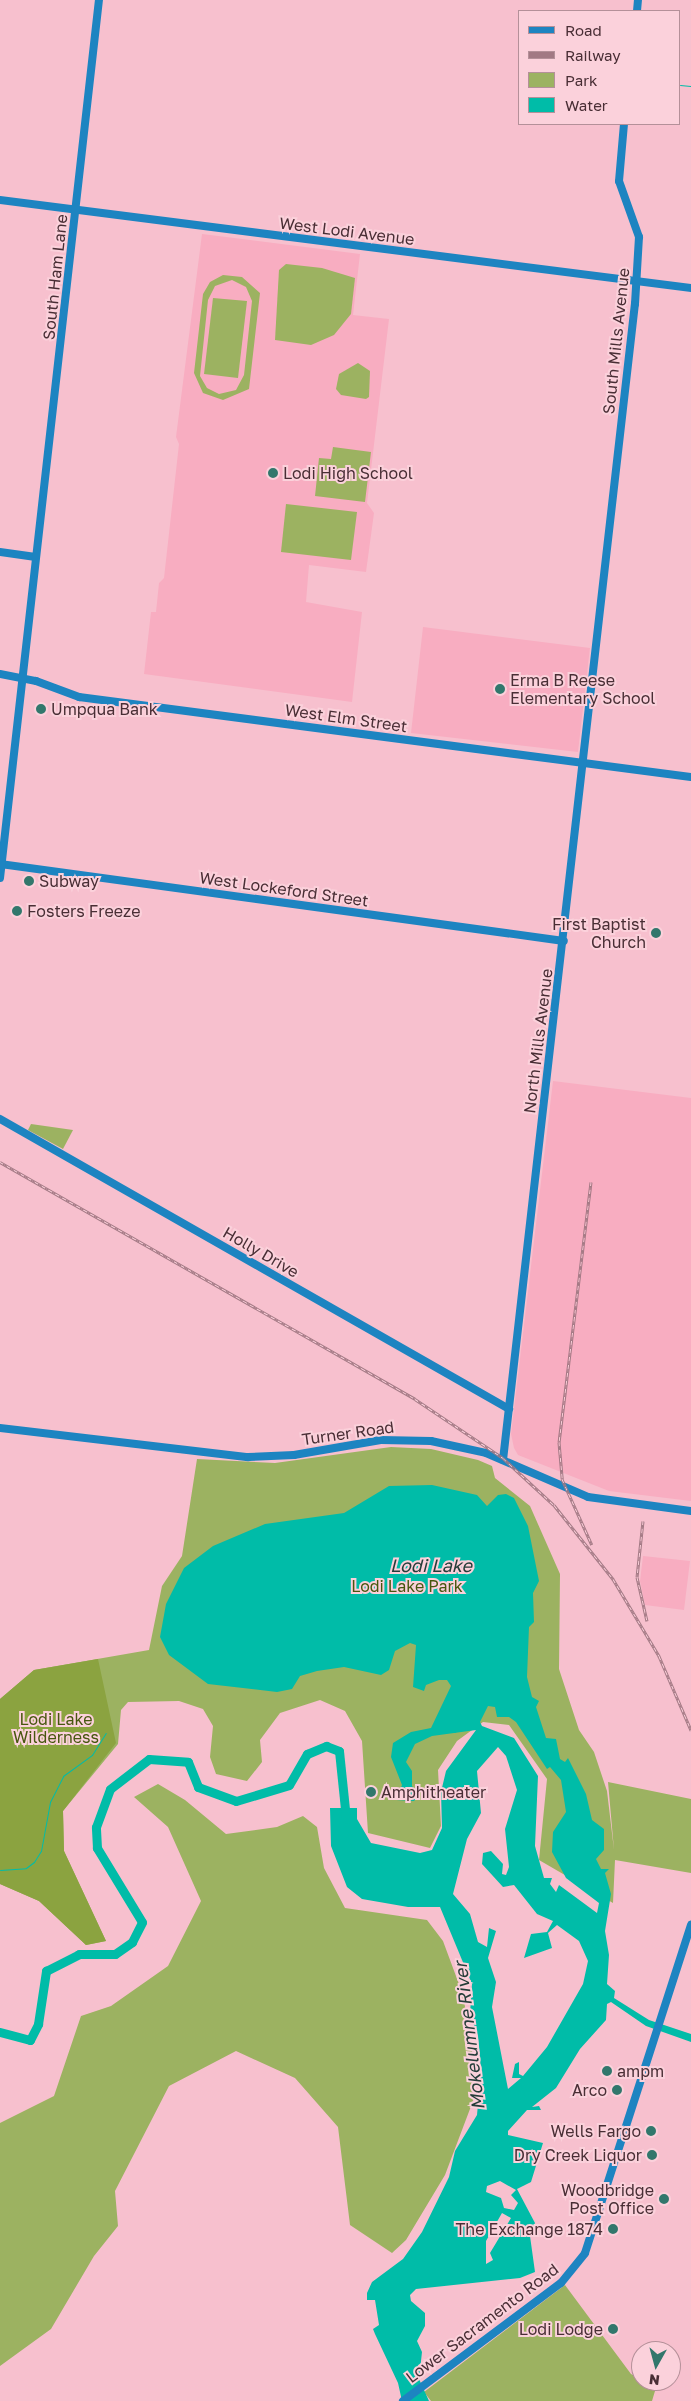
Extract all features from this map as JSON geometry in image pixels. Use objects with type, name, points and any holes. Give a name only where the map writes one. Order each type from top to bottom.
[{"type":"street","name":"South Ham Lane","points":[[0,878],[99,0]]},
{"type":"street","name":"South Mills Avenue","points":[[605,565],[636,282],[638,232],[619,181],[624,125]]},
{"type":"street","name":"West Lodi Avenue","points":[[0,200],[691,288]]},
{"type":"street","points":[[0,552],[36,557]]},
{"type":"street","name":"North Mills Avenue","points":[[503,1460],[564,941],[605,565]]},
{"type":"street","name":"West Elm Street","points":[[0,674],[22,678],[79,696],[691,777]]},
{"type":"street","name":"West Lockeford Street","points":[[1,864],[564,941]]},
{"type":"street","name":"Holly Drive","points":[[0,1119],[509,1409]]},
{"type":"street","name":"Turner Road","points":[[0,1428],[248,1457],[294,1455],[381,1440],[415,1440],[469,1448],[503,1460],[588,1497],[691,1511]]},
{"type":"street","name":"Lower Sacramento Road","points":[[402,2401],[560,2283],[585,2254],[691,1925]]},
{"type":"shaded area","name":"Lodi High School","points":[[202,234],[360,254],[353,315],[389,319],[367,503],[374,513],[366,572],[309,565],[306,602],[362,612],[352,702],[144,674],[151,612],[156,612],[159,583],[164,578],[179,444],[176,437]]},
{"type":"shaded area","name":"Erma B Reese Elementary School","points":[[423,627],[590,648],[578,752],[411,733]]},
{"type":"shaded area","points":[[553,1081],[691,1098],[691,1501],[609,1491],[518,1455],[514,1448],[511,1434]]},
{"type":"shaded area","points":[[643,1556],[690,1561],[684,1610],[645,1605],[640,1581]]},
{"type":"green space","points":[[286,264],[322,268],[355,278],[351,314],[334,335],[311,345],[275,340],[279,270]]},
{"type":"green space","points":[[223,275],[242,277],[260,293],[249,389],[223,400],[203,393],[194,373],[203,294],[210,282]],"holes":[[[232,280],[246,287],[252,301],[244,375],[236,390],[219,394],[207,388],[200,376],[208,300],[215,286]]]},
{"type":"green space","points":[[213,298],[247,301],[238,378],[204,374]]},
{"type":"green space","points":[[358,363],[370,371],[369,397],[366,399],[341,395],[336,389],[339,374]]},
{"type":"green space","points":[[333,447],[371,452],[365,502],[315,496],[319,458],[331,459]]},
{"type":"green space","points":[[286,504],[357,512],[351,560],[281,552]]},
{"type":"green space","points":[[31,1124],[73,1130],[63,1149],[28,1130]]},
{"type":"green space","name":"Lodi Lake Park","points":[[391,1447],[431,1449],[478,1460],[492,1466],[495,1478],[530,1506],[560,1574],[559,1669],[579,1730],[594,1752],[607,1791],[614,1850],[608,1782],[691,1799],[691,1873],[615,1860],[613,1903],[539,1860],[547,1779],[509,1725],[483,1722],[457,1741],[438,1770],[441,1826],[430,1848],[368,1833],[362,1741],[345,1711],[320,1700],[280,1713],[260,1740],[262,1762],[247,1781],[216,1774],[210,1757],[213,1726],[203,1709],[179,1701],[128,1702],[121,1710],[118,1744],[63,1811],[64,1851],[106,1941],[86,1945],[39,1901],[0,1884],[0,1699],[34,1670],[149,1650],[162,1586],[182,1556],[197,1459],[275,1463]]},
{"type":"green space","name":"Lodi Lake Wilderness","points":[[98,1659],[116,1743],[63,1811],[64,1851],[106,1941],[86,1945],[39,1901],[0,1884],[0,1699],[34,1670]]},
{"type":"green space","points":[[158,1784],[185,1800],[226,1834],[277,1827],[303,1816],[317,1827],[324,1868],[345,1908],[427,1920],[443,1941],[463,1995],[472,2048],[473,2101],[445,2175],[406,2240],[392,2253],[350,2225],[338,2127],[295,2078],[236,2051],[169,2086],[115,2191],[118,2226],[94,2256],[51,2329],[0,2366],[0,2123],[54,2096],[81,2016],[111,2006],[168,1966],[201,1901],[168,1827],[134,1797]]},
{"type":"green space","points":[[565,2285],[631,2374],[631,2391],[655,2391],[652,2401],[431,2401],[424,2392]]},
{"type":"water","name":"Lodi Lake","points":[[432,1485],[477,1495],[487,1506],[498,1495],[506,1494],[514,1498],[528,1526],[539,1581],[533,1593],[534,1622],[529,1627],[527,1677],[532,1697],[539,1701],[536,1707],[546,1738],[556,1739],[560,1759],[565,1762],[568,1758],[586,1794],[592,1820],[604,1829],[604,1850],[596,1859],[601,1869],[609,1869],[605,1873],[611,1894],[605,1931],[609,1955],[607,1984],[615,1991],[614,1998],[649,2020],[691,2034],[691,2042],[646,2026],[611,2002],[607,2004],[606,2020],[580,2049],[556,2088],[532,2107],[539,2106],[541,2110],[527,2110],[508,2131],[508,2135],[543,2143],[531,2182],[517,2189],[535,2223],[530,2236],[535,2272],[520,2278],[416,2289],[410,2295],[411,2301],[425,2313],[425,2326],[417,2341],[422,2352],[419,2379],[429,2401],[402,2401],[398,2383],[373,2329],[379,2325],[375,2300],[367,2300],[367,2293],[372,2282],[403,2259],[422,2232],[449,2177],[455,2151],[477,2115],[481,2070],[478,2036],[470,2014],[472,1984],[440,1907],[408,1907],[362,1899],[347,1887],[331,1846],[330,1808],[357,1808],[357,1819],[371,1843],[420,1853],[432,1850],[442,1828],[441,1792],[446,1771],[476,1730],[432,1736],[415,1744],[406,1762],[412,1771],[412,1786],[419,1795],[414,1801],[396,1800],[402,1785],[391,1757],[393,1743],[411,1732],[431,1728],[451,1686],[447,1680],[439,1680],[426,1685],[424,1691],[413,1687],[416,1645],[410,1643],[395,1651],[389,1670],[381,1675],[344,1667],[317,1671],[300,1676],[292,1689],[277,1692],[208,1684],[169,1655],[160,1637],[166,1604],[184,1568],[213,1546],[265,1524],[344,1513],[389,1486]],"holes":[[[488,1706],[495,1707],[497,1717],[509,1717],[516,1722],[547,1769],[550,1767],[561,1780],[566,1812],[553,1832],[552,1852],[566,1878],[599,1903],[597,1913],[559,1885],[556,1892],[550,1884],[552,1878],[544,1878],[535,1846],[538,1776],[514,1738],[482,1726],[480,1722]],[[498,1747],[506,1756],[517,1790],[505,1829],[509,1867],[506,1875],[502,1874],[503,1864],[491,1851],[483,1853],[482,1864],[503,1887],[514,1885],[537,1914],[553,1921],[547,1932],[531,1934],[524,1958],[552,1948],[548,1933],[557,1925],[579,1941],[588,1961],[583,1984],[547,2047],[523,2076],[519,2074],[519,2062],[515,2064],[512,2078],[521,2078],[508,2089],[492,2007],[496,1982],[488,1958],[496,1931],[489,1928],[487,1947],[478,1942],[470,1914],[453,1894],[467,1839],[481,1813],[477,1771]],[[500,2181],[516,2190],[511,2195],[518,2203],[514,2210],[504,2208],[501,2198],[486,2192],[487,2186]],[[502,2213],[511,2218],[490,2253],[493,2260],[486,2264],[486,2241]]]},
{"type":"waterway","points":[[681,85],[691,86]]},
{"type":"waterway","points":[[0,1870],[26,1868],[34,1862],[41,1851],[50,1802],[63,1776],[92,1755],[106,1733]]},
{"type":"waterway","name":"Mokelumne River","points":[[0,2032],[30,2040],[38,2024],[46,1971],[79,1954],[115,1954],[132,1942],[142,1922],[97,1848],[96,1827],[110,1789],[149,1759],[188,1762],[198,1787],[236,1801],[289,1785],[307,1754],[326,1746],[339,1751],[346,1819]]},
{"type":"railway","points":[[0,1162],[415,1399],[503,1458],[554,1505],[613,1579],[659,1656],[691,1730]]},
{"type":"railway","points":[[591,1182],[559,1442],[562,1479],[592,1545]]},
{"type":"railway","points":[[643,1521],[637,1577],[647,1621]]},
{"type":"place","name":"Lodi High School","points":[[273,473]]},
{"type":"place","name":"Erma B Reese Elementary School","points":[[500,689]]},
{"type":"place","name":"Umpqua Bank","points":[[41,709]]},
{"type":"place","name":"Subway","points":[[29,881]]},
{"type":"place","name":"Fosters Freeze","points":[[17,911]]},
{"type":"place","name":"First Baptist Church","points":[[656,933]]},
{"type":"place","name":"Amphitheater","points":[[371,1792]]},
{"type":"place","name":"ampm","points":[[607,2071]]},
{"type":"place","name":"Arco","points":[[617,2090]]},
{"type":"place","name":"Wells Fargo","points":[[651,2131]]},
{"type":"place","name":"Dry Creek Liquor","points":[[652,2155]]},
{"type":"place","name":"Woodbridge Post Office","points":[[664,2199]]},
{"type":"place","name":"The Exchange 1874","points":[[613,2229]]},
{"type":"place","name":"Lodi Lodge","points":[[613,2329]]}]
